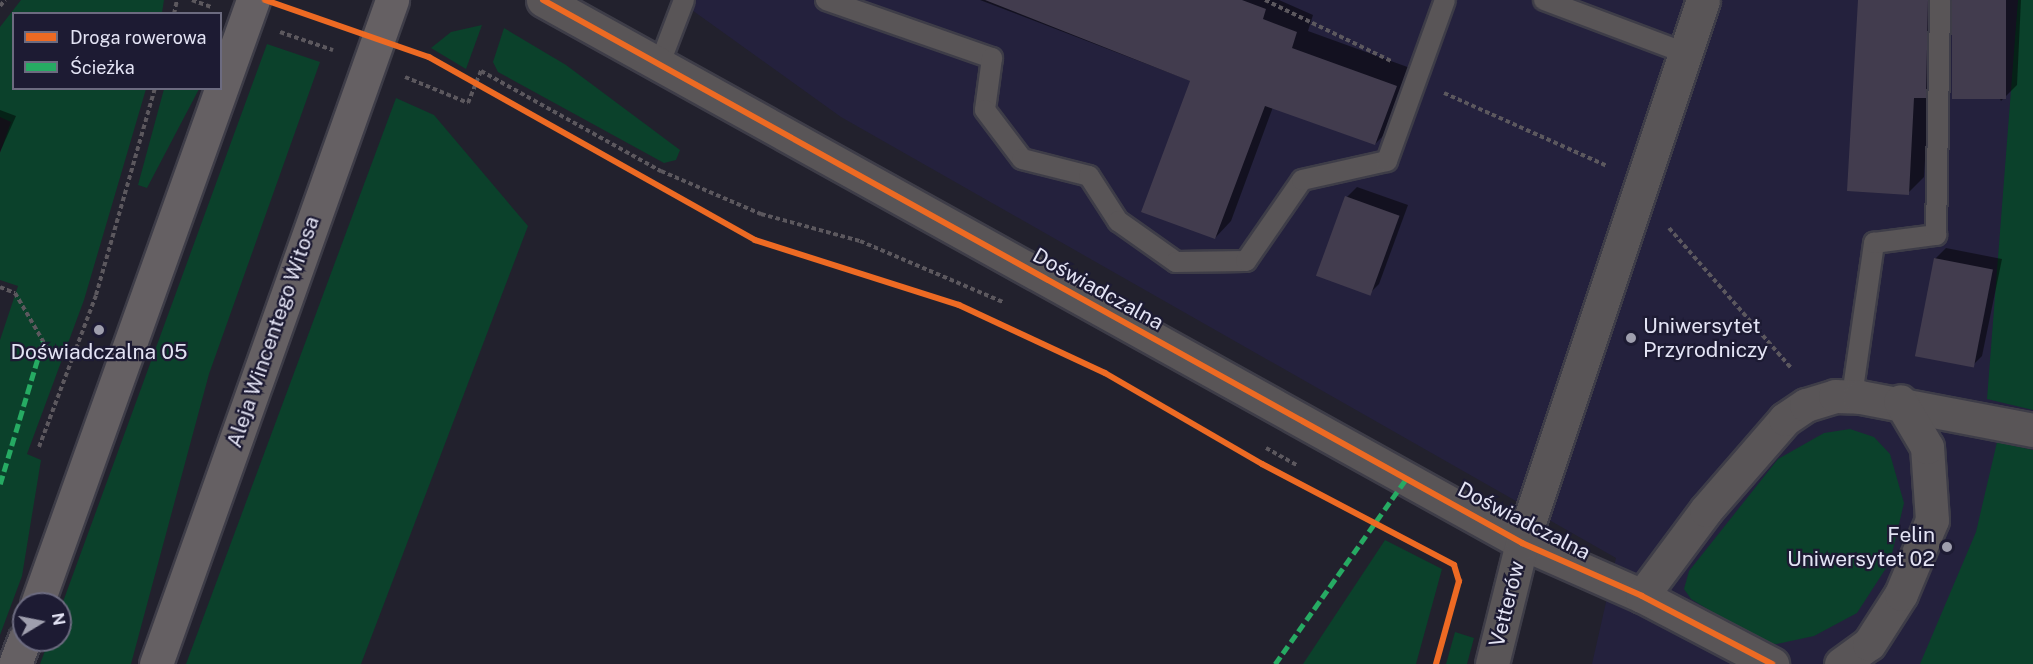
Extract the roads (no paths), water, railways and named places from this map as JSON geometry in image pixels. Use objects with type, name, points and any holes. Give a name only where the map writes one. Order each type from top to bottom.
[{"type":"main road","points":[[222,89],[254,0]]},
{"type":"main road","name":"Aleja Wincentego Witosa","points":[[158,660],[392,0]]},
{"type":"main road","points":[[41,592],[222,90]]},
{"type":"street","name":"Doświadczalna","points":[[543,0],[1522,543],[1642,596],[1772,664]]},
{"type":"street","name":"Vetterów","points":[[1492,664],[1522,543],[1703,0]]},
{"type":"street","points":[[1642,596],[1666,557],[1785,419],[1820,400],[1852,396],[1900,401],[2033,430]]},
{"type":"street","points":[[1841,664],[1869,644],[1901,594],[1932,520],[1927,447],[1900,401]]},
{"type":"lane","points":[[660,63],[684,0]]},
{"type":"lane","points":[[826,0],[992,58],[985,110],[1022,159],[1089,176],[1118,221],[1176,262],[1246,261],[1302,180],[1387,161],[1445,0]]},
{"type":"lane","points":[[1544,0],[1685,53]]},
{"type":"lane","points":[[1852,396],[1874,243],[1936,236],[1940,0]]},
{"type":"place","name":"Doświadczalna 05","points":[[99,330]]},
{"type":"place","name":"Uniwersytet Przyrodniczy","points":[[1631,338]]},
{"type":"place","name":"Felin Uniwersytet 02","points":[[1947,547]]}]
